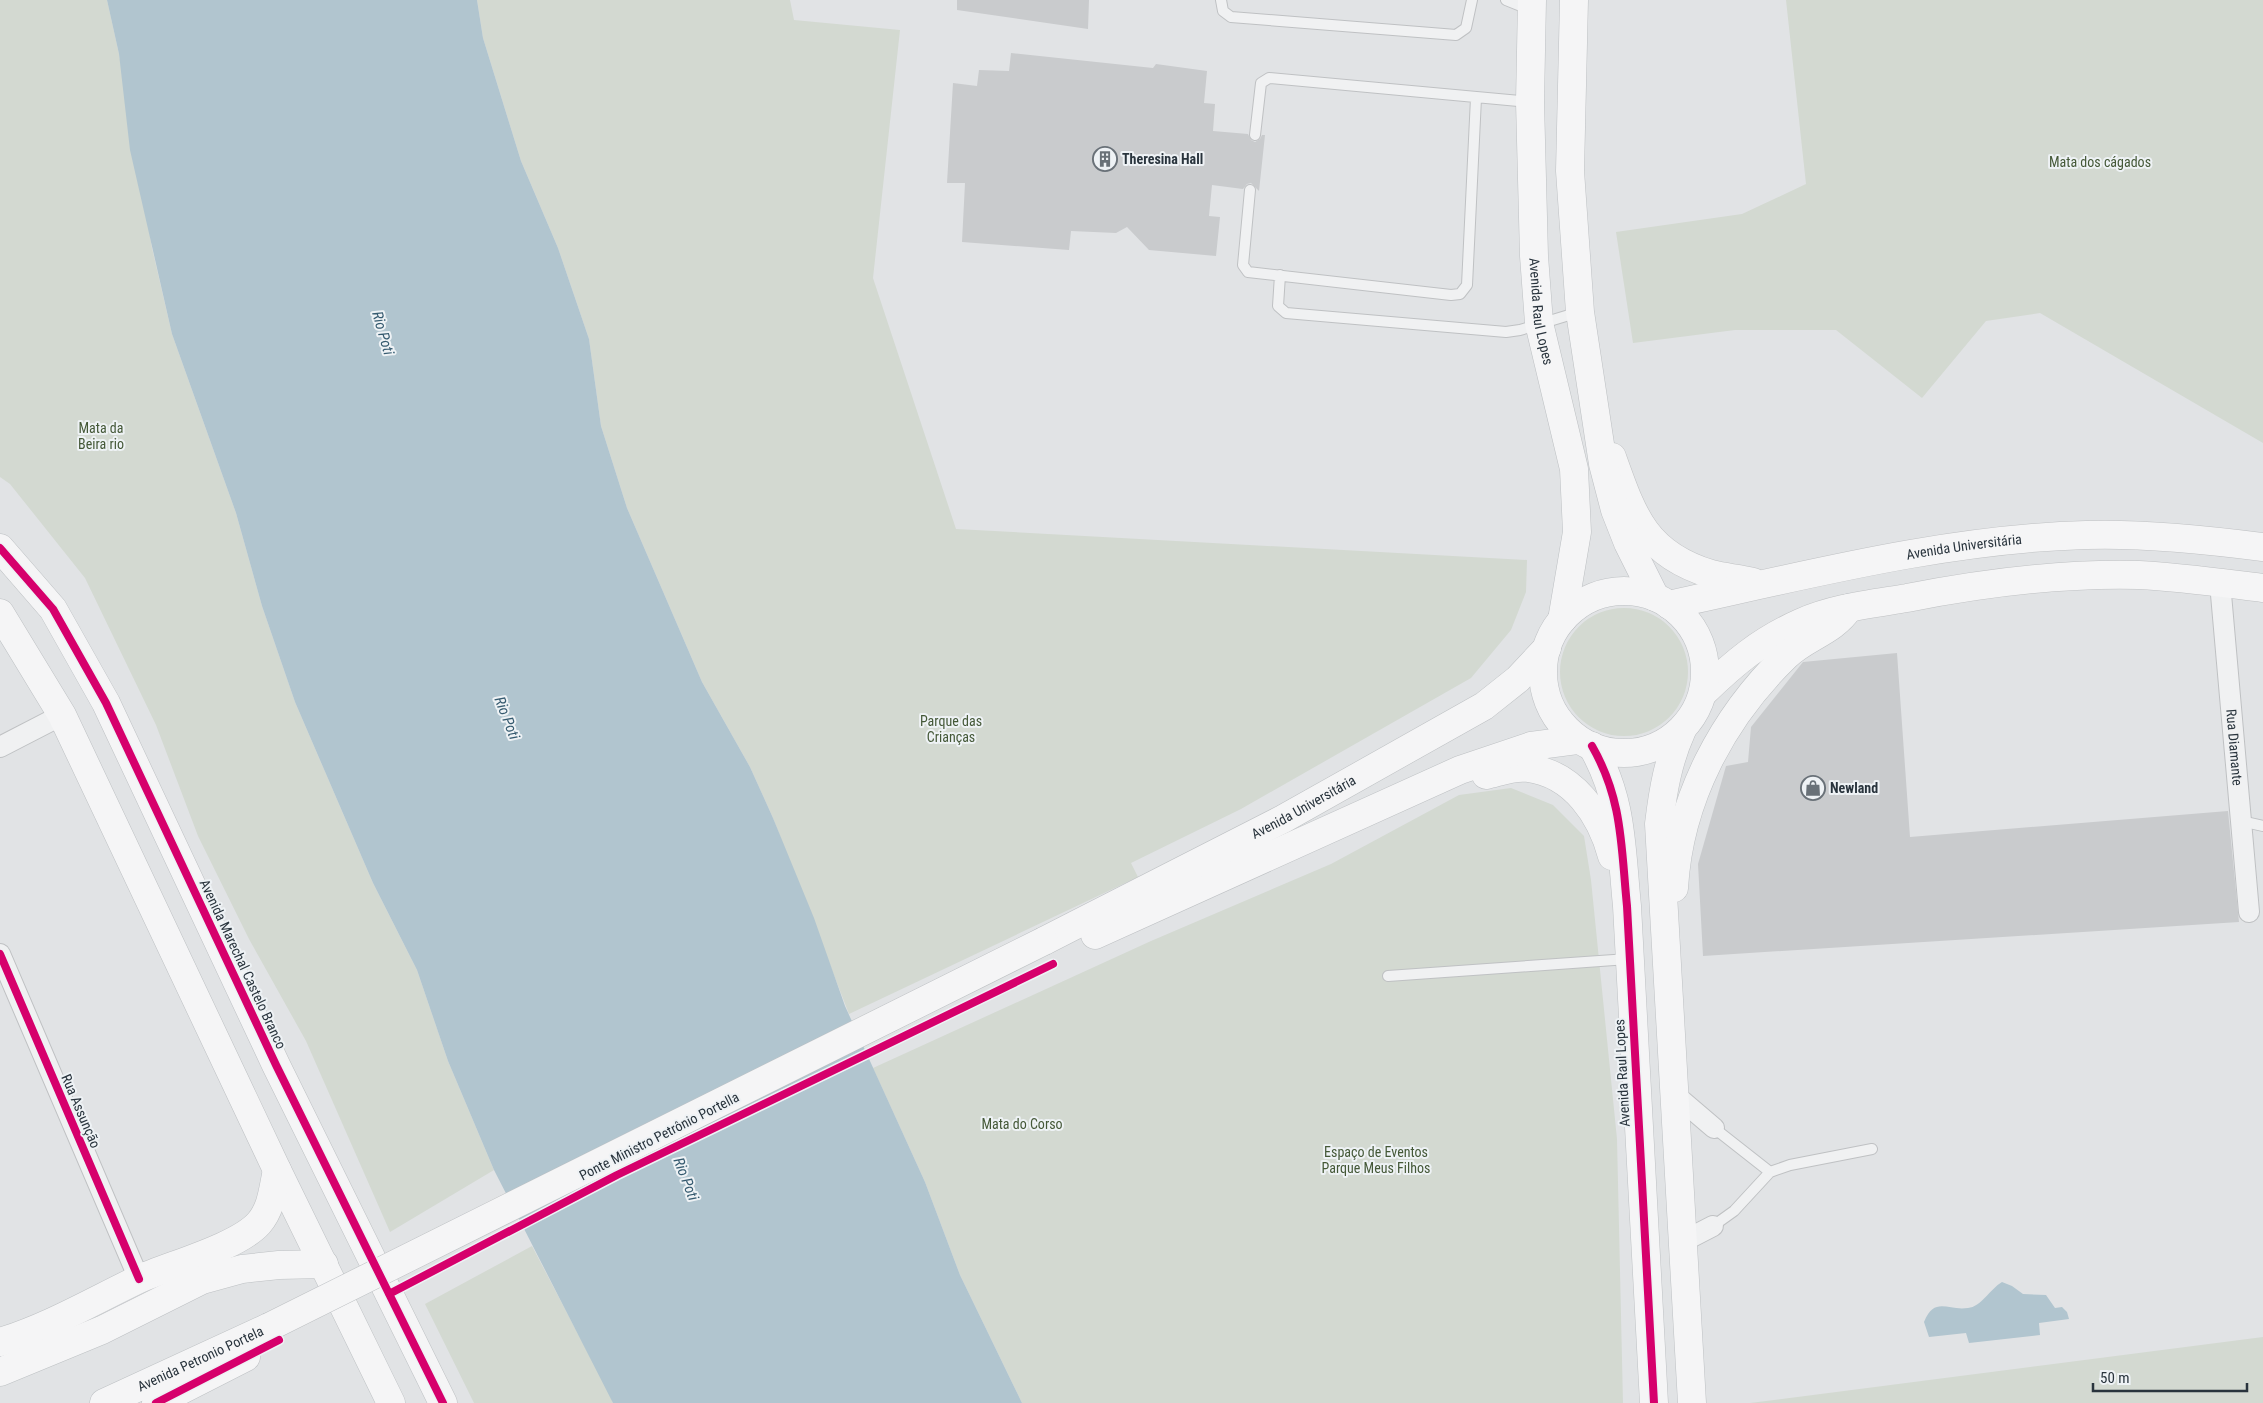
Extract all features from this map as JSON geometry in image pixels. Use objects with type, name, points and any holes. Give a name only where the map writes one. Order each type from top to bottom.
[{"type":"main road","points":[[1574,0],[1570,171],[1580,312],[1598,418],[1603,464],[1615,510],[1628,543],[1662,601],[1688,622],[1701,644],[1706,668],[1703,693],[1695,713],[1682,730],[1672,751],[1663,786],[1659,824],[1666,976],[1692,1403]]},
{"type":"main road","name":"Avenida Raul Lopes","points":[[1532,5],[1530,102],[1534,256],[1539,323],[1574,470],[1577,532],[1562,620]]},
{"type":"main road","points":[[1598,418],[1629,503],[1650,539],[1660,548],[1689,566],[1713,574],[1761,584]]},
{"type":"main road","name":"Avenida Universitária","points":[[1662,601],[1761,584],[1870,561],[1960,546],[2052,537],[2125,535],[2263,547]]},
{"type":"main road","name":"Avenida Marechal Castelo Branco","points":[[0,548],[53,609],[106,703],[276,1065],[443,1403]]},
{"type":"main road","points":[[1703,693],[1736,661],[1777,635],[1802,623],[1848,608],[1957,588],[2048,577],[2140,575],[2263,588]]},
{"type":"main road","points":[[1662,601],[1627,591],[1599,595],[1574,609],[1562,620],[1546,648],[1543,664],[1544,685],[1550,705],[1560,723],[1584,743],[1605,751],[1626,753],[1646,750],[1665,742],[1682,730]]},
{"type":"main road","points":[[1666,976],[1675,877],[1685,825],[1704,768],[1720,737],[1745,700],[1763,680],[1787,655],[1835,624],[1848,608]]},
{"type":"main road","points":[[0,613],[62,715],[238,1082],[277,1170],[391,1403]]},
{"type":"main road","name":"Avenida Universitária","points":[[1047,948],[1283,819],[1475,710],[1518,679],[1546,648]]},
{"type":"main road","name":"Avenida Raul Lopes","points":[[1584,743],[1612,786],[1618,814],[1626,906],[1654,1403]]},
{"type":"main road","name":"Avenida Universitária","points":[[1047,948],[1460,770],[1530,746],[1584,743]]},
{"type":"main road","points":[[1398,798],[1415,798],[1508,769],[1528,768],[1552,775],[1570,786],[1586,801],[1600,822],[1610,848],[1626,906]]},
{"type":"main road","name":"Ponte Ministro Petrônio Portella","points":[[274,1333],[1047,948]]},
{"type":"main road","points":[[238,1082],[276,1065]]},
{"type":"main road","points":[[0,1342],[71,1314],[139,1279],[242,1238],[259,1223],[270,1206],[277,1170]]},
{"type":"main road","points":[[0,1372],[102,1330],[202,1280],[242,1269],[279,1265],[324,1264]]},
{"type":"main road","name":"Avenida Petronio Portela","points":[[104,1403],[274,1333]]},
{"type":"main road","name":"Avenida Petronio Portela","points":[[156,1403],[274,1333]]},
{"type":"main road","points":[[1651,1353],[1688,1352]]},
{"type":"street","name":"Rua Diamante","points":[[2220,583],[2249,912]]},
{"type":"street","points":[[0,747],[62,715]]},
{"type":"street","name":"Rua Assunção","points":[[0,954],[139,1279]]},
{"type":"street","points":[[1673,1093],[1714,1128]]},
{"type":"street","points":[[1682,1242],[1713,1226]]},
{"type":"lane","points":[[1222,0],[1223,11],[1231,17],[1456,35],[1466,28],[1472,0]]},
{"type":"lane","points":[[1506,0],[1532,5]]},
{"type":"lane","points":[[1256,135],[1260,83],[1269,78],[1530,102]]},
{"type":"lane","points":[[1250,190],[1243,265],[1248,272],[1451,295],[1460,294],[1467,285],[1476,98]]},
{"type":"lane","points":[[1280,275],[1278,306],[1286,313],[1506,332],[1520,330],[1580,312]]},
{"type":"lane","points":[[2241,820],[2262,828]]},
{"type":"lane","points":[[1388,976],[1628,959]]},
{"type":"lane","points":[[1714,1128],[1770,1172]]},
{"type":"lane","points":[[1713,1226],[1734,1211],[1770,1172],[1872,1149]]},
{"type":"green space","name":"Mata da Beira rio","points":[[0,0],[107,0],[119,54],[152,248],[172,334],[236,513],[262,606],[295,702],[373,883],[417,970],[448,1061],[494,1170],[390,1232],[306,1041],[249,939],[198,836],[156,725],[85,578],[10,484],[0,477]]},
{"type":"green space","name":"Parque das Crianças","points":[[477,0],[790,0],[794,20],[900,30],[873,278],[956,529],[1527,560],[1526,592],[1511,630],[1471,678],[1241,809],[1131,863],[1138,877],[849,1014],[773,818],[750,767],[702,682],[627,508],[601,426],[589,339],[558,248],[521,161],[483,38]]},
{"type":"green space","name":"Mata dos cágados","points":[[1786,0],[2263,0],[2263,443],[2040,313],[1986,321],[1922,398],[1836,330],[1735,330],[1633,343],[1616,232],[1742,214],[1806,184]]},
{"type":"green space","points":[[1624,608],[1649,613],[1669,627],[1683,647],[1688,672],[1683,697],[1669,717],[1649,731],[1624,736],[1599,731],[1579,717],[1565,697],[1560,672],[1565,647],[1579,627],[1599,613]]},
{"type":"green space","name":"Espaço de Eventos Parque Meus Filhos","points":[[1511,788],[1553,805],[1584,836],[1591,880],[1617,1139],[1623,1403],[1022,1403],[960,1275],[925,1182],[873,1068],[1151,941],[1331,864],[1459,795]]},
{"type":"green space","points":[[532,1246],[613,1403],[474,1403],[425,1304]]},
{"type":"green space","points":[[2263,1337],[2263,1403],[1750,1403]]},
{"type":"water","name":"Rio Poti","points":[[107,0],[477,0],[483,38],[521,161],[558,248],[589,339],[601,426],[627,508],[702,682],[750,767],[773,818],[814,918],[845,1006],[925,1182],[960,1275],[1022,1403],[613,1403],[494,1170],[448,1061],[417,970],[373,883],[295,702],[262,606],[236,513],[172,334],[130,150],[119,54]]},
{"type":"water","points":[[2002,1282],[2023,1294],[2046,1295],[2055,1308],[2062,1307],[2067,1312],[2069,1319],[2039,1323],[2040,1335],[1969,1343],[1966,1333],[1929,1337],[1924,1322],[1933,1309],[1942,1306],[1973,1307]]},
{"type":"building","points":[[957,0],[1089,0],[1088,29],[957,10]]},
{"type":"building","name":"Theresina Hall","points":[[1011,53],[1153,68],[1156,64],[1207,71],[1204,103],[1215,104],[1213,131],[1248,134],[1251,140],[1255,142],[1262,135],[1265,135],[1259,191],[1251,183],[1247,184],[1243,189],[1212,185],[1209,216],[1220,217],[1216,256],[1149,250],[1127,227],[1116,233],[1071,231],[1069,250],[962,242],[965,183],[947,183],[953,83],[977,86],[979,70],[1009,71]]},
{"type":"building","name":"Newland","points":[[1897,653],[1910,837],[2228,811],[2239,922],[1703,956],[1698,864],[1726,766],[1748,762],[1751,727],[1803,662]]},
{"type":"cycle path","points":[[0,548],[53,609],[106,703],[276,1065],[443,1403]]},
{"type":"cycle path","points":[[1592,746],[1610,785],[1615,805],[1619,824],[1627,906],[1654,1403]]},
{"type":"cycle path","points":[[0,954],[139,1279]]},
{"type":"cycle path","points":[[389,1294],[617,1175],[1053,964]]},
{"type":"cycle path","points":[[156,1403],[279,1340]]},
{"type":"place","name":"Theresina Hall","points":[[1105,159]]},
{"type":"place","name":"Newland","points":[[1813,788]]},
{"type":"park label","name":"Mata do Corso","points":[[1022,1124]]}]
